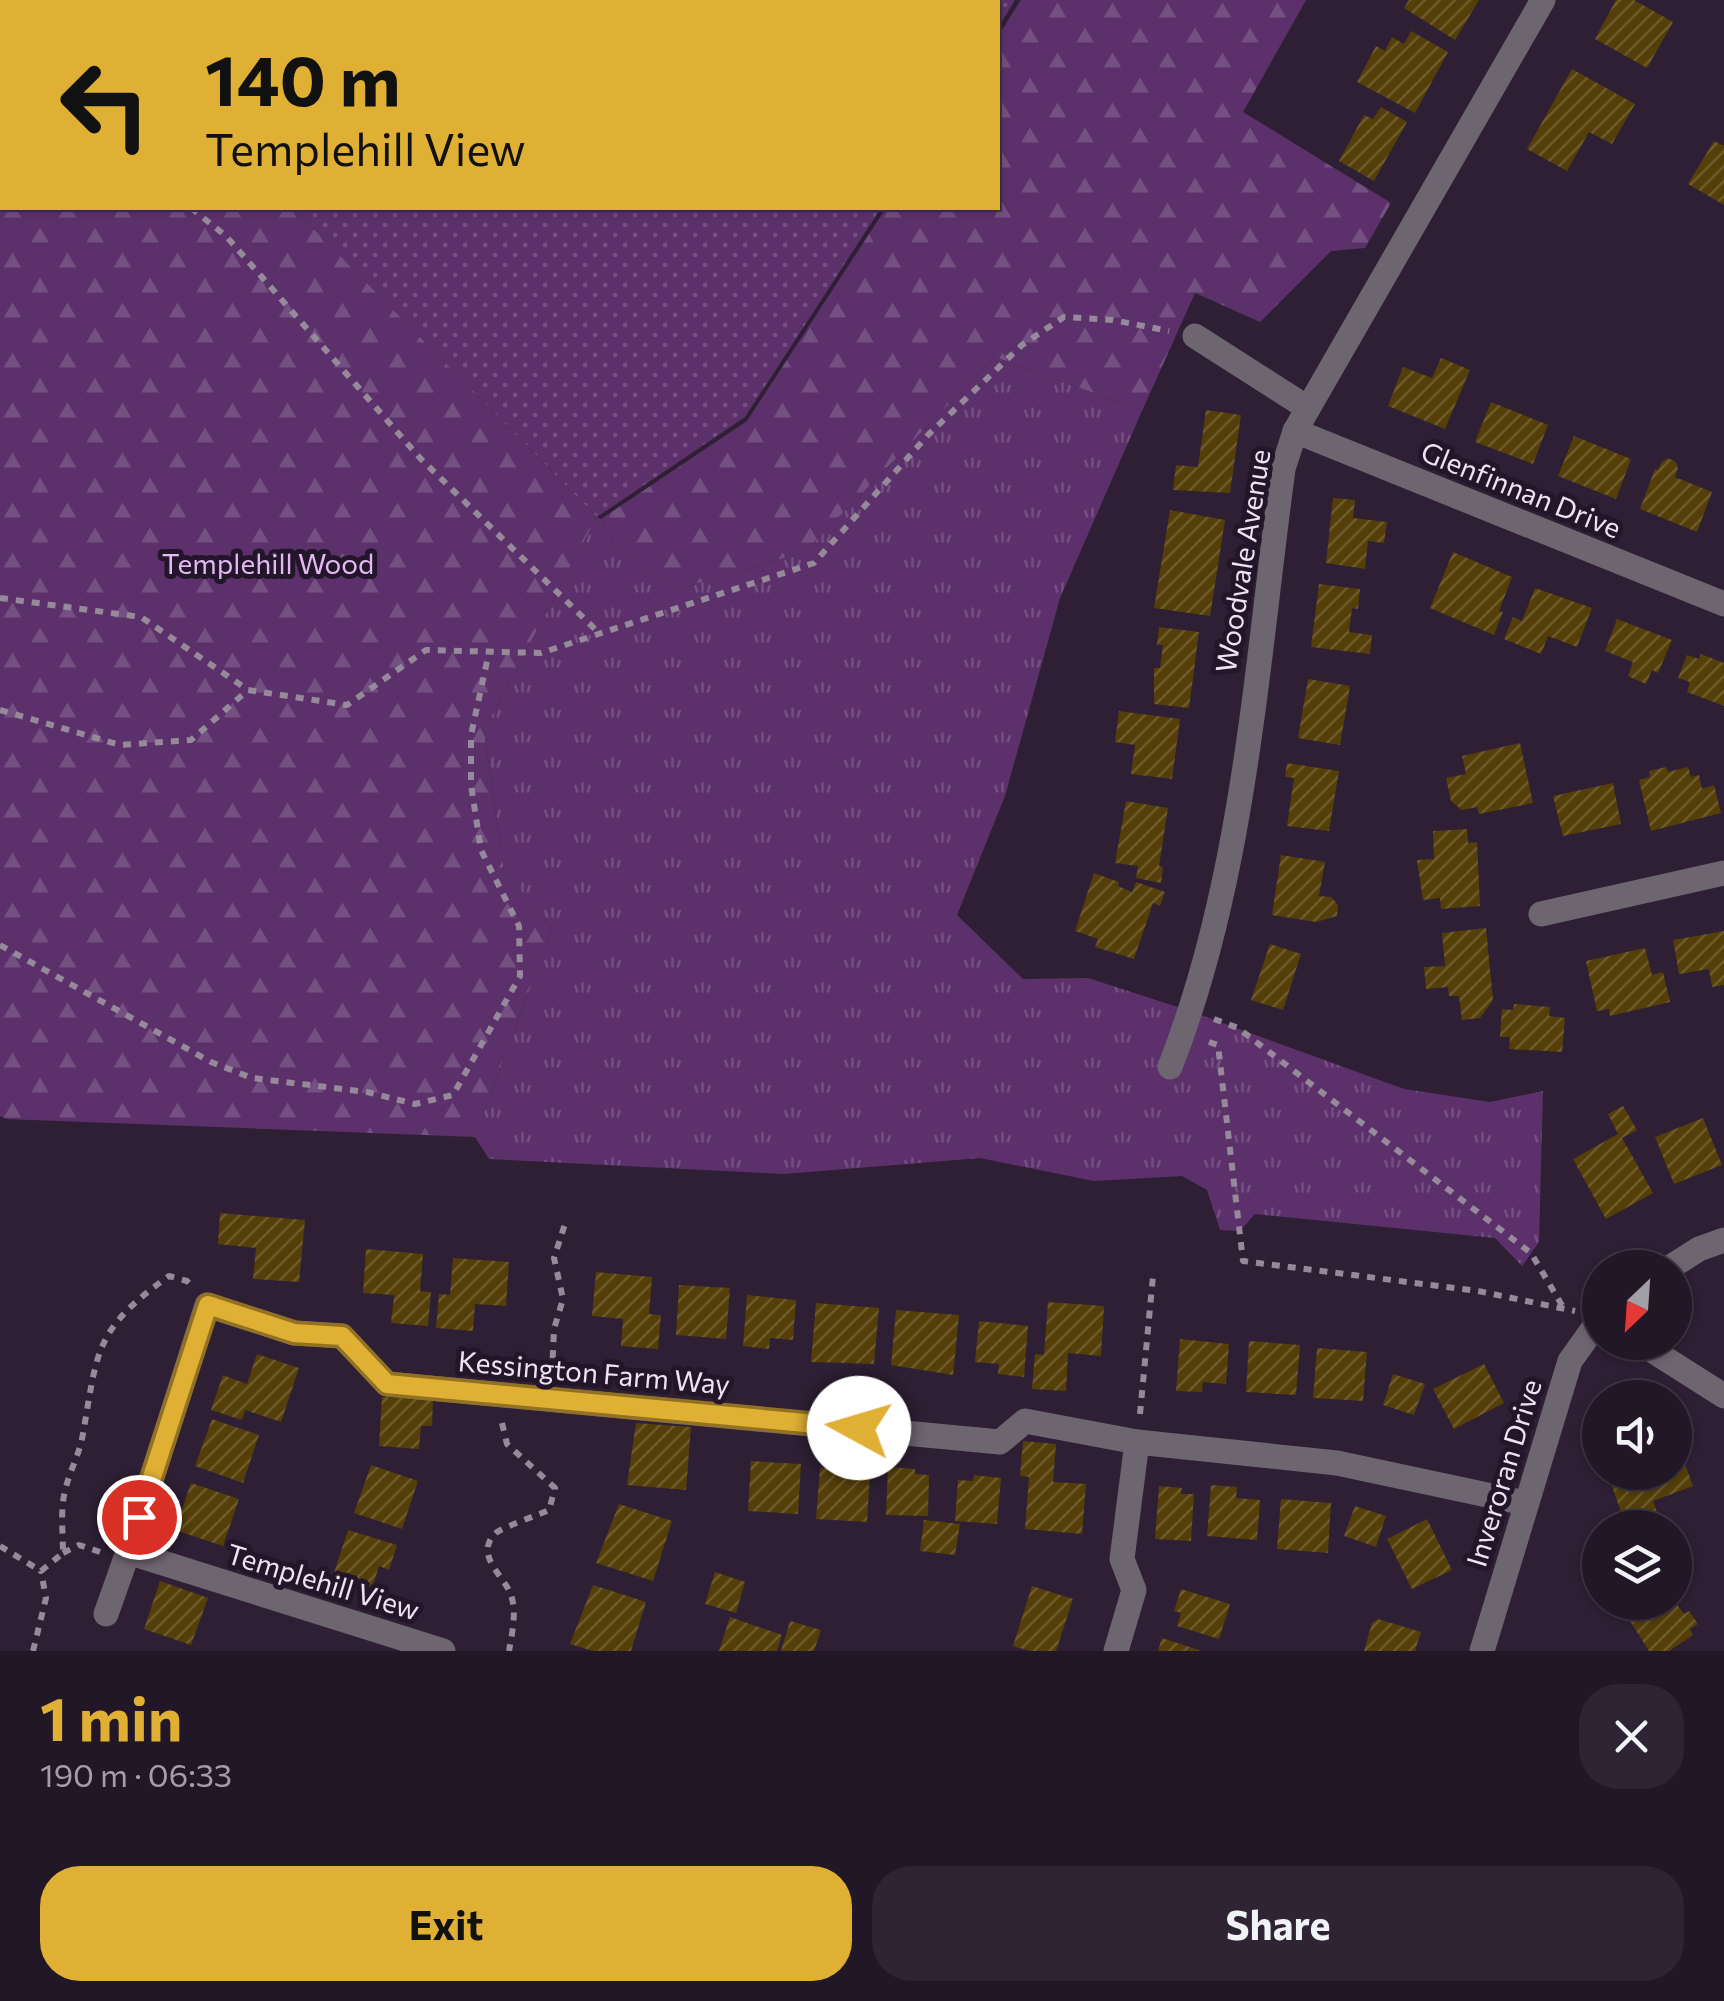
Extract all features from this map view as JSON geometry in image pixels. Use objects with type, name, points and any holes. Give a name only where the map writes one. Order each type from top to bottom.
[{"type":"street","name":"Woodvale Avenue","points":[[1170,1067],[1215,932],[1237,811],[1283,469],[1301,419],[1543,0]]},
{"type":"street","name":"Glenfinnan Drive","points":[[1194,336],[1301,419],[1724,604]]},
{"type":"street","points":[[1541,914],[1724,873]]},
{"type":"street","points":[[1692,1253],[1724,1240]]},
{"type":"street","points":[[106,1614],[208,1305]]},
{"type":"street","name":"Kessington Farm Way","points":[[208,1305],[294,1333],[342,1336],[387,1384],[1000,1442],[1024,1421],[1138,1442],[1337,1462],[1525,1503]]},
{"type":"street","name":"Inveroran Drive","points":[[1486,1650],[1525,1503],[1570,1361],[1582,1335]]},
{"type":"street","points":[[1667,1360],[1724,1396]]},
{"type":"street","points":[[1116,1651],[1134,1590],[1122,1558],[1138,1442]]},
{"type":"street","name":"Templehill View","points":[[126,1557],[442,1651]]},
{"type":"path","points":[[194,210],[226,236],[420,458],[599,633]]},
{"type":"path","points":[[0,598],[141,616],[248,690],[347,706],[426,650],[542,653],[814,563],[929,434],[1022,345],[1064,317],[1114,320],[1194,336]]},
{"type":"path","points":[[0,945],[212,1062],[252,1078],[367,1092],[415,1104],[453,1095],[520,976],[520,926],[481,850],[471,785],[471,734],[488,652]]},
{"type":"path","points":[[0,710],[120,745],[190,740],[248,690]]},
{"type":"path","points":[[1187,1021],[1218,1045],[1244,1260],[1462,1288],[1582,1313]]},
{"type":"path","points":[[1187,1021],[1238,1028],[1531,1253],[1564,1308]]},
{"type":"path","points":[[550,1400],[554,1329],[563,1299],[554,1258],[564,1224]]},
{"type":"path","points":[[64,1553],[65,1488],[81,1443],[96,1360],[113,1323],[135,1300],[169,1276],[187,1281],[208,1305]]},
{"type":"path","points":[[1138,1442],[1154,1276]]},
{"type":"path","points":[[499,1397],[507,1444],[555,1488],[549,1510],[498,1532],[488,1549],[489,1561],[511,1594],[514,1624],[509,1651]]},
{"type":"path","points":[[40,1571],[79,1545],[126,1557]]},
{"type":"path","points":[[0,1546],[40,1571],[46,1598],[33,1651]]},
{"type":"green space","points":[[1000,0],[1015,0],[1000,25]]},
{"type":"green space","points":[[1021,0],[1306,0],[1243,112],[1391,203],[1365,248],[1331,251],[1260,322],[1195,293],[1142,411],[995,357],[805,552],[675,590],[614,544],[601,519],[747,421],[885,210],[1000,210],[1000,33]]},
{"type":"green space","name":"Templehill Wood","points":[[0,210],[295,210],[597,517],[484,730],[504,871],[552,928],[475,1137],[0,1116]]},
{"type":"green space","points":[[295,210],[880,210],[745,417],[597,517]]},
{"type":"green space","points":[[995,357],[1142,411],[1060,598],[1005,796],[957,915],[1023,979],[1088,978],[1404,1089],[1490,1102],[1543,1091],[1539,1242],[1522,1266],[1495,1238],[1255,1214],[1240,1231],[1220,1230],[1207,1190],[1182,1176],[1094,1181],[980,1158],[784,1174],[489,1159],[475,1137],[552,928],[504,871],[484,730],[597,517],[614,544],[675,590],[805,552]]},
{"type":"building","points":[[1409,0],[1479,0],[1455,40],[1404,8]]},
{"type":"building","points":[[1616,0],[1634,0],[1673,22],[1647,68],[1595,39]]},
{"type":"building","points":[[1411,31],[1448,52],[1415,113],[1357,82],[1376,46],[1385,51],[1392,37],[1404,44]]},
{"type":"building","points":[[1572,69],[1635,104],[1612,144],[1589,132],[1567,171],[1527,149]]},
{"type":"building","points":[[1381,107],[1407,122],[1374,181],[1339,161],[1364,115],[1373,119]]},
{"type":"building","points":[[1714,141],[1724,146],[1724,205],[1688,184]]},
{"type":"building","points":[[1441,358],[1470,370],[1445,429],[1388,406],[1403,367],[1432,378]]},
{"type":"building","points":[[1491,402],[1548,425],[1533,464],[1475,442]]},
{"type":"building","points":[[1206,410],[1241,415],[1230,493],[1173,490],[1176,465],[1198,467]]},
{"type":"building","points":[[1574,436],[1631,459],[1616,499],[1558,476]]},
{"type":"building","points":[[1668,458],[1676,462],[1675,477],[1712,492],[1697,532],[1640,509],[1655,469]]},
{"type":"building","points":[[1333,498],[1355,500],[1353,518],[1387,522],[1384,543],[1368,541],[1365,569],[1326,563]]},
{"type":"building","points":[[1170,510],[1225,520],[1210,616],[1154,608]]},
{"type":"building","points":[[1453,552],[1512,577],[1494,635],[1430,608]]},
{"type":"building","points":[[1319,584],[1360,589],[1358,609],[1352,608],[1349,632],[1372,635],[1370,654],[1311,647]]},
{"type":"building","points":[[1535,588],[1592,608],[1577,647],[1548,636],[1541,654],[1504,639],[1513,617],[1522,621]]},
{"type":"building","points":[[1617,619],[1672,640],[1658,673],[1652,670],[1646,684],[1628,676],[1633,662],[1605,651]]},
{"type":"building","points":[[1159,627],[1199,632],[1189,708],[1154,704],[1154,668],[1160,668],[1163,645],[1157,645]]},
{"type":"building","points":[[1701,654],[1724,663],[1724,706],[1687,692],[1690,682],[1678,678],[1687,655],[1699,659]]},
{"type":"building","points":[[1308,679],[1350,686],[1340,745],[1298,738]]},
{"type":"building","points":[[1119,711],[1180,719],[1172,779],[1131,774],[1135,745],[1115,742]]},
{"type":"building","points":[[1520,743],[1533,803],[1479,814],[1477,807],[1462,810],[1451,801],[1446,778],[1466,774],[1462,756]]},
{"type":"building","points":[[1287,763],[1339,771],[1329,831],[1287,826],[1294,778],[1285,777]]},
{"type":"building","points":[[1666,767],[1668,772],[1688,767],[1691,777],[1699,775],[1702,789],[1714,785],[1721,813],[1651,831],[1639,780],[1650,777],[1649,771]]},
{"type":"building","points":[[1613,783],[1621,824],[1563,836],[1553,796]]},
{"type":"building","points":[[1126,801],[1168,808],[1159,866],[1163,867],[1161,883],[1136,878],[1138,866],[1115,863]]},
{"type":"building","points":[[1467,829],[1468,843],[1477,842],[1480,906],[1441,909],[1440,898],[1423,900],[1417,860],[1434,859],[1433,831]]},
{"type":"building","points":[[1281,855],[1325,862],[1319,896],[1331,897],[1338,905],[1337,916],[1316,922],[1272,915]]},
{"type":"building","points":[[1094,873],[1119,882],[1118,886],[1132,892],[1136,882],[1165,892],[1160,906],[1153,903],[1134,959],[1095,947],[1098,939],[1075,931]]},
{"type":"building","points":[[1486,928],[1493,1000],[1480,1018],[1462,1020],[1459,996],[1449,996],[1448,987],[1426,989],[1424,967],[1445,966],[1442,933]]},
{"type":"building","points":[[1724,931],[1724,985],[1712,987],[1709,969],[1679,974],[1673,940]]},
{"type":"building","points":[[1270,944],[1301,954],[1283,1010],[1251,1000]]},
{"type":"building","points":[[1645,948],[1652,975],[1663,972],[1670,1002],[1610,1016],[1609,1009],[1597,1011],[1586,961]]},
{"type":"building","points":[[1514,1004],[1550,1007],[1549,1016],[1565,1018],[1562,1052],[1509,1049],[1510,1037],[1500,1037],[1502,1009],[1513,1010]]},
{"type":"building","points":[[1623,1106],[1637,1130],[1622,1138],[1653,1193],[1606,1219],[1573,1159],[1618,1134],[1608,1114]]},
{"type":"building","points":[[1703,1118],[1722,1165],[1674,1184],[1655,1137]]},
{"type":"building","points":[[220,1213],[305,1220],[299,1282],[253,1279],[256,1248],[218,1244]]},
{"type":"building","points":[[366,1249],[423,1254],[420,1291],[431,1292],[428,1326],[391,1323],[394,1295],[363,1293]]},
{"type":"building","points":[[453,1258],[509,1262],[506,1306],[475,1304],[473,1331],[436,1328],[439,1294],[450,1295]]},
{"type":"building","points":[[596,1272],[652,1277],[649,1314],[661,1315],[658,1349],[621,1346],[623,1319],[592,1316]]},
{"type":"building","points":[[679,1285],[730,1288],[726,1339],[676,1335]]},
{"type":"building","points":[[747,1295],[796,1300],[793,1340],[770,1338],[769,1349],[743,1346]]},
{"type":"building","points":[[1048,1302],[1104,1306],[1101,1356],[1068,1353],[1066,1391],[1032,1389],[1035,1354],[1044,1355]]},
{"type":"building","points":[[816,1303],[879,1308],[874,1364],[811,1362]]},
{"type":"building","points":[[896,1310],[959,1315],[953,1375],[891,1365]]},
{"type":"building","points":[[979,1321],[1028,1326],[1024,1377],[998,1374],[999,1364],[975,1362]]},
{"type":"building","points":[[1180,1339],[1229,1344],[1226,1384],[1203,1382],[1202,1392],[1176,1391]]},
{"type":"building","points":[[1249,1341],[1300,1345],[1296,1395],[1246,1392]]},
{"type":"building","points":[[1317,1348],[1367,1352],[1363,1401],[1313,1398]]},
{"type":"building","points":[[257,1354],[299,1368],[281,1422],[245,1410],[242,1420],[211,1410],[223,1375],[247,1384]]},
{"type":"building","points":[[1484,1364],[1504,1403],[1454,1429],[1433,1389]]},
{"type":"building","points":[[1393,1374],[1425,1384],[1414,1415],[1383,1405]]},
{"type":"building","points":[[382,1397],[433,1400],[432,1426],[421,1426],[419,1449],[379,1446]]},
{"type":"building","points":[[212,1419],[259,1435],[243,1483],[195,1466]]},
{"type":"building","points":[[636,1423],[691,1427],[686,1490],[627,1485]]},
{"type":"building","points":[[1023,1441],[1056,1444],[1053,1482],[1086,1484],[1082,1534],[1025,1529],[1029,1477],[1020,1476]]},
{"type":"building","points":[[751,1461],[801,1464],[798,1514],[748,1511]]},
{"type":"building","points":[[371,1465],[418,1481],[402,1529],[354,1513]]},
{"type":"building","points":[[888,1467],[915,1469],[915,1474],[929,1475],[928,1516],[886,1515]]},
{"type":"building","points":[[820,1468],[870,1472],[867,1522],[816,1519]]},
{"type":"building","points":[[974,1475],[1001,1478],[997,1524],[955,1521],[958,1480],[973,1481]]},
{"type":"building","points":[[191,1483],[239,1499],[223,1546],[175,1530]]},
{"type":"building","points":[[1211,1485],[1237,1487],[1236,1498],[1260,1500],[1257,1540],[1207,1536]]},
{"type":"building","points":[[1159,1486],[1182,1488],[1181,1494],[1194,1494],[1191,1541],[1155,1539]]},
{"type":"building","points":[[1613,1490],[1682,1490],[1653,1501],[1656,1510],[1620,1510]]},
{"type":"building","points":[[1281,1499],[1331,1503],[1328,1553],[1277,1549]]},
{"type":"building","points":[[619,1504],[672,1521],[653,1581],[596,1563]]},
{"type":"building","points":[[1355,1506],[1386,1516],[1376,1547],[1344,1536]]},
{"type":"building","points":[[1427,1519],[1452,1570],[1412,1589],[1387,1539]]},
{"type":"building","points":[[924,1520],[960,1524],[955,1555],[920,1551]]},
{"type":"building","points":[[348,1530],[397,1545],[389,1570],[379,1566],[372,1589],[333,1576]]},
{"type":"building","points":[[715,1572],[745,1582],[736,1613],[705,1604]]},
{"type":"building","points":[[160,1581],[208,1598],[191,1645],[144,1629]]},
{"type":"building","points":[[593,1585],[646,1602],[631,1651],[593,1651],[570,1644]]},
{"type":"building","points":[[1032,1586],[1073,1599],[1056,1651],[1030,1651],[1013,1646]]},
{"type":"building","points":[[1181,1589],[1230,1604],[1219,1639],[1177,1626],[1181,1613],[1174,1611]]},
{"type":"building","points":[[1692,1615],[1698,1624],[1690,1629],[1693,1635],[1669,1651],[1649,1651],[1629,1620],[1692,1620]]},
{"type":"building","points":[[730,1617],[782,1635],[777,1651],[719,1651]]},
{"type":"building","points":[[1378,1619],[1421,1632],[1415,1651],[1364,1651],[1372,1623]]},
{"type":"building","points":[[790,1621],[821,1630],[814,1651],[781,1651]]},
{"type":"building","points":[[1162,1638],[1199,1650],[1199,1651],[1158,1651]]},
{"type":"route","points":[[139,1517],[208,1305],[294,1333],[342,1336],[387,1384],[859,1428]]}]
